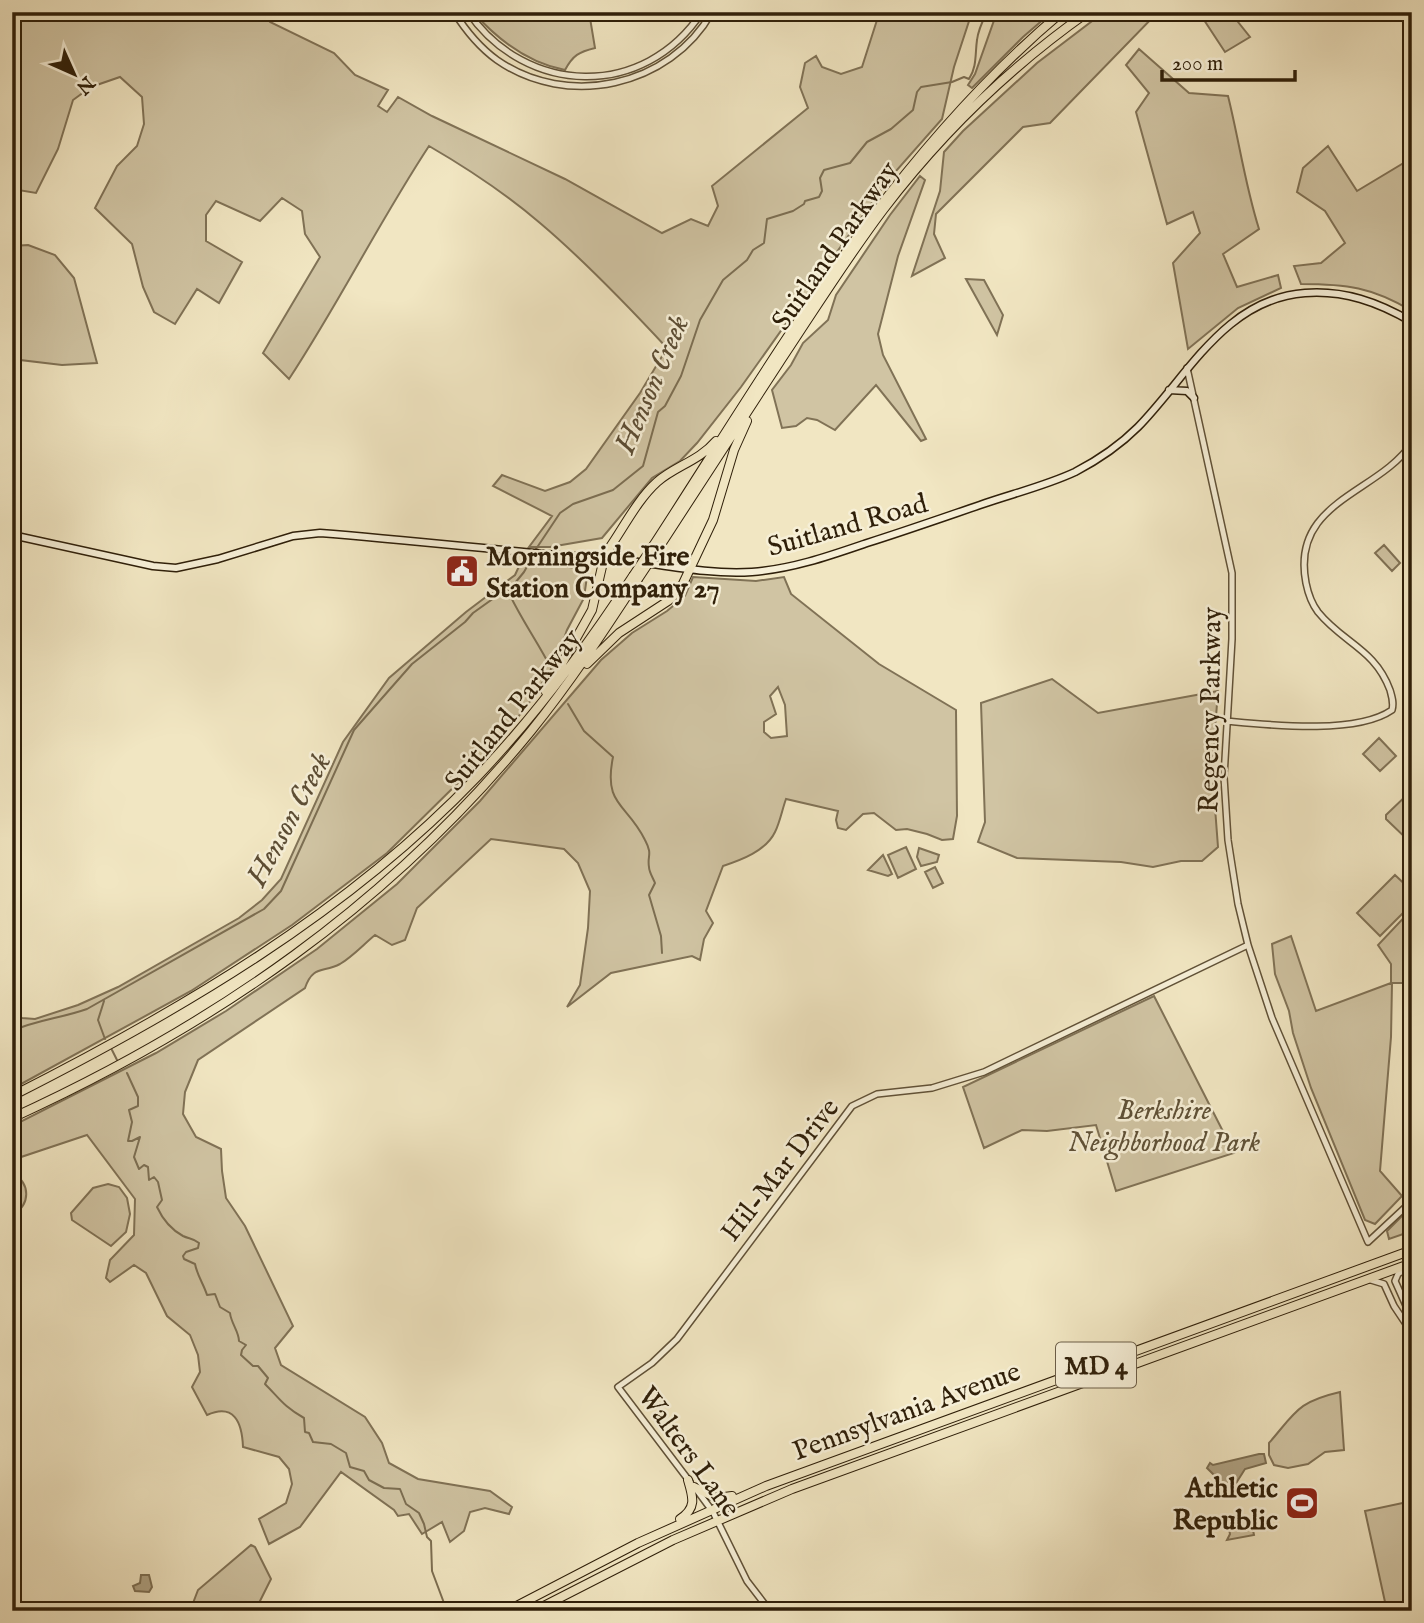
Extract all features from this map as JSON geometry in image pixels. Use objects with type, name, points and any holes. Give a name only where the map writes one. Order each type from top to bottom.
[{"type":"highway","name":"Suitland Parkway","points":[[12,1118],[100,1075],[242,994],[308,947],[365,901],[493,776],[551,706],[594,647],[843,255],[903,174],[971,97],[1062,12]]},
{"type":"highway","name":"Suitland Parkway","points":[[655,548],[868,230],[921,163],[998,85],[1088,12]]},
{"type":"highway","points":[[551,706],[609,641],[673,597],[681,587],[713,520],[741,433],[771,377]]},
{"type":"highway","points":[[518,733],[549,688],[590,615],[598,594],[604,558],[653,486],[710,448],[754,392]]},
{"type":"highway","name":"Suitland Parkway","points":[[12,1096],[176,1006],[315,917],[360,883],[416,836],[518,733],[636,578]]},
{"type":"highway","name":"Pennsylvania Avenue","points":[[507,1611],[660,1532],[752,1492],[1412,1250]]},
{"type":"highway","name":"Pennsylvania Avenue","points":[[534,1611],[639,1556],[717,1520],[837,1472],[1412,1264]]},
{"type":"highway","points":[[660,1532],[692,1508],[693,1499],[688,1480]]},
{"type":"highway","points":[[694,1487],[719,1498],[752,1492]]},
{"type":"main road","name":"Suitland Road","points":[[12,535],[166,568],[195,565],[293,536],[312,533],[744,572],[800,565],[1057,480],[1083,468],[1113,449],[1138,426],[1220,332],[1244,313],[1264,304],[1296,294],[1321,292],[1352,296],[1376,304],[1412,322]]},
{"type":"main road","points":[[1169,390],[1187,391],[1195,398]]},
{"type":"street","points":[[454,12],[480,46],[499,61],[540,80],[589,86],[611,84],[643,75],[667,61],[699,32],[712,12]]},
{"type":"street","points":[[468,12],[488,38],[531,66],[564,75],[598,76],[633,69],[657,56],[682,37],[702,12]]},
{"type":"street","points":[[480,46],[488,38]]},
{"type":"street","name":"Regency Parkway","points":[[1187,368],[1232,573],[1224,777],[1228,840],[1238,904],[1248,944],[1272,1018],[1368,1242],[1412,1201]]},
{"type":"street","points":[[1226,721],[1296,727],[1331,725],[1364,720],[1388,713],[1393,708],[1393,700],[1382,673],[1367,653],[1334,628],[1314,606],[1306,581],[1306,557],[1314,531],[1331,507],[1397,460],[1412,443]]},
{"type":"street","name":"Hil-Mar Drive","points":[[618,1387],[652,1363],[677,1339],[845,1114],[860,1100],[877,1094],[932,1088],[984,1072],[1248,944]]},
{"type":"street","points":[[1412,1264],[1398,1274],[1395,1281],[1412,1320]]},
{"type":"street","points":[[1367,1279],[1384,1284],[1394,1306],[1412,1333]]},
{"type":"street","name":"Walters Lane","points":[[618,1387],[711,1509],[742,1574],[770,1611]]},
{"type":"green space","points":[[12,12],[261,12],[270,22],[334,53],[355,75],[388,90],[378,106],[387,112],[398,97],[565,179],[662,233],[691,219],[708,226],[718,206],[712,186],[808,108],[800,87],[805,63],[816,56],[822,67],[841,74],[862,67],[877,20],[886,12],[930,15],[932,12],[972,12],[954,67],[942,119],[888,180],[741,387],[697,443],[680,461],[652,478],[602,538],[550,547],[529,547],[552,516],[493,486],[502,475],[545,491],[570,482],[586,469],[640,393],[667,348],[621,300],[527,212],[429,146],[289,379],[263,353],[320,257],[305,234],[302,211],[282,198],[260,221],[216,201],[206,215],[206,241],[242,262],[219,303],[197,289],[175,324],[154,312],[143,287],[132,244],[95,208],[117,166],[137,146],[144,124],[142,97],[120,77],[91,87],[73,100],[58,149],[36,193],[12,189]]},
{"type":"green space","points":[[473,12],[589,12],[595,48],[577,55],[565,70],[551,67],[514,49]]},
{"type":"green space","points":[[997,12],[1052,12],[972,88],[968,85],[975,74]]},
{"type":"green space","points":[[1104,12],[1230,12],[1250,37],[1225,52],[1202,17],[1157,13],[1050,123],[1023,127],[936,214],[934,234],[945,258],[912,276],[940,191],[944,152],[1037,63]]},
{"type":"green space","points":[[1139,49],[1189,93],[1228,96],[1259,229],[1223,254],[1237,287],[1278,275],[1281,288],[1238,308],[1188,349],[1173,263],[1200,233],[1193,212],[1167,224],[1136,112],[1149,93],[1126,65]]},
{"type":"green space","points":[[1328,146],[1357,191],[1412,158],[1412,311],[1358,288],[1301,284],[1294,266],[1321,263],[1345,243],[1325,211],[1297,192],[1303,168]]},
{"type":"green space","points":[[920,176],[925,180],[898,256],[878,334],[883,355],[926,439],[921,441],[876,385],[835,430],[817,420],[807,418],[796,426],[782,428],[772,390],[803,343],[828,320],[836,295]]},
{"type":"green space","points":[[28,245],[55,255],[74,278],[97,363],[62,365],[12,359],[12,246]]},
{"type":"green space","points":[[966,279],[984,280],[1003,315],[997,335]]},
{"type":"green space","points":[[1384,545],[1400,563],[1392,571],[1375,553]]},
{"type":"green space","points":[[521,562],[588,569],[584,598],[567,630],[556,662],[525,709],[467,774],[387,853],[292,925],[191,991],[12,1089],[12,1010],[22,1018],[35,1019],[78,1005],[118,987],[239,918],[262,900],[281,879],[343,742],[389,678],[466,612],[515,575]]},
{"type":"green space","points":[[693,577],[756,581],[784,577],[791,594],[879,664],[956,710],[957,816],[953,839],[942,840],[907,829],[896,830],[874,813],[863,814],[846,830],[838,828],[838,811],[786,799],[771,839],[745,858],[723,866],[706,911],[713,923],[704,939],[700,960],[692,956],[611,973],[567,1007],[580,985],[588,928],[590,891],[578,863],[564,849],[491,839],[417,908],[405,940],[392,945],[375,935],[340,964],[315,973],[305,988],[198,1060],[185,1092],[183,1114],[196,1137],[221,1149],[226,1198],[245,1226],[293,1326],[275,1348],[281,1365],[365,1417],[382,1443],[389,1463],[418,1479],[490,1491],[512,1507],[509,1514],[485,1508],[470,1512],[464,1531],[450,1542],[442,1522],[422,1534],[409,1514],[398,1516],[394,1510],[341,1472],[300,1527],[269,1544],[259,1519],[286,1503],[292,1484],[289,1469],[279,1457],[243,1447],[241,1430],[230,1413],[224,1411],[207,1415],[192,1387],[200,1372],[198,1355],[190,1335],[167,1316],[146,1273],[134,1265],[110,1282],[106,1278],[110,1260],[134,1235],[135,1199],[87,1135],[12,1160],[12,1126],[156,1053],[226,1011],[317,949],[397,884],[480,801],[601,660],[632,633],[685,596]],"holes":[[[778,687],[785,705],[787,736],[771,738],[764,732],[764,722],[776,714],[770,696]]]},
{"type":"green space","points":[[1052,679],[1098,713],[1218,691],[1212,768],[1218,847],[1202,861],[1181,861],[1153,867],[1121,862],[1017,858],[978,842],[985,822],[981,703]]},
{"type":"green space","points":[[1379,738],[1396,756],[1380,771],[1363,754]]},
{"type":"green space","points":[[1412,790],[1412,844],[1386,819],[1386,815]]},
{"type":"green space","points":[[906,847],[916,869],[898,878],[888,855]]},
{"type":"green space","points":[[919,848],[939,855],[937,862],[921,866],[917,857]]},
{"type":"green space","points":[[883,855],[892,874],[888,876],[868,870]]},
{"type":"green space","points":[[935,867],[943,883],[933,888],[925,872]]},
{"type":"green space","points":[[1395,875],[1412,891],[1412,904],[1380,936],[1357,913]]},
{"type":"green space","points":[[1412,909],[1412,983],[1392,983],[1391,1037],[1380,1171],[1402,1196],[1375,1224],[1365,1220],[1311,1088],[1293,1033],[1289,1011],[1275,974],[1272,944],[1291,936],[1316,1011],[1391,983],[1391,964],[1378,945]]},
{"type":"green space","name":"Berkshire Neighborhood Park","points":[[1154,996],[1234,1153],[1116,1191],[1096,1125],[1047,1131],[1022,1130],[984,1148],[963,1087]]},
{"type":"green space","points":[[12,1172],[23,1182],[26,1194],[23,1206],[12,1216]]},
{"type":"green space","points":[[108,1184],[119,1187],[127,1198],[130,1214],[126,1232],[111,1246],[72,1220],[71,1213],[93,1188]]},
{"type":"green space","points":[[1412,1206],[1412,1231],[1389,1239],[1387,1231]]},
{"type":"green space","points":[[1340,1392],[1344,1450],[1325,1452],[1308,1464],[1288,1468],[1274,1465],[1269,1455],[1269,1443],[1292,1416],[1306,1404]]},
{"type":"green space","points":[[1412,1501],[1412,1609],[1387,1611],[1365,1511]]},
{"type":"green space","points":[[1252,1525],[1254,1535],[1227,1540],[1229,1529]]},
{"type":"green space","points":[[251,1545],[255,1547],[271,1579],[255,1611],[190,1611],[198,1590]]},
{"type":"shaded area","points":[[1264,1454],[1266,1463],[1245,1469],[1233,1488],[1227,1488],[1207,1468],[1210,1463],[1213,1465]]},
{"type":"shaded area","points":[[141,1575],[149,1575],[152,1587],[149,1592],[135,1591],[133,1586],[140,1583]]},
{"type":"waterway","name":"Henson Creek","points":[[536,549],[560,513],[573,504],[613,490],[643,466],[658,412],[665,406],[681,376],[700,320],[723,280],[747,260],[753,250],[764,243],[767,219],[793,211],[805,201],[819,197],[822,191],[820,178],[824,170],[850,163],[867,142],[891,129],[913,110],[917,92],[921,87],[952,82],[964,77],[969,79],[975,65],[978,33],[987,12]]},
{"type":"waterway","name":"Henson Creek","points":[[12,1031],[87,1009],[264,909],[281,891],[354,730],[412,664],[473,613],[515,583],[534,554]]},
{"type":"waterway","points":[[507,589],[552,670]]},
{"type":"waterway","points":[[568,704],[584,731],[613,757],[611,785],[614,795],[647,845],[649,869],[655,883],[649,895],[661,936],[662,953]]},
{"type":"waterway","points":[[104,1001],[98,1020],[105,1039]]},
{"type":"waterway","points":[[112,1050],[117,1060]]},
{"type":"waterway","points":[[127,1073],[138,1097],[138,1106],[129,1110],[132,1122],[128,1141],[140,1137],[134,1157],[139,1169],[144,1165],[148,1167],[149,1180],[154,1177],[158,1182],[162,1200],[157,1207],[165,1220],[179,1234],[199,1243],[198,1248],[186,1252],[184,1259],[195,1264],[207,1295],[215,1294],[220,1307],[230,1313],[239,1341],[246,1345],[241,1355],[253,1366],[258,1366],[268,1378],[265,1384],[287,1406],[304,1418],[305,1432],[309,1433],[313,1442],[331,1444],[346,1453],[350,1467],[364,1471],[369,1480],[384,1488],[400,1489],[406,1504],[419,1513],[427,1537],[431,1541],[432,1571],[447,1611]]},
{"type":"place","name":"Morningside Fire Station Company 27","points":[[462,571]]},
{"type":"place","name":"Athletic Republic","points":[[1302,1503]]}]
